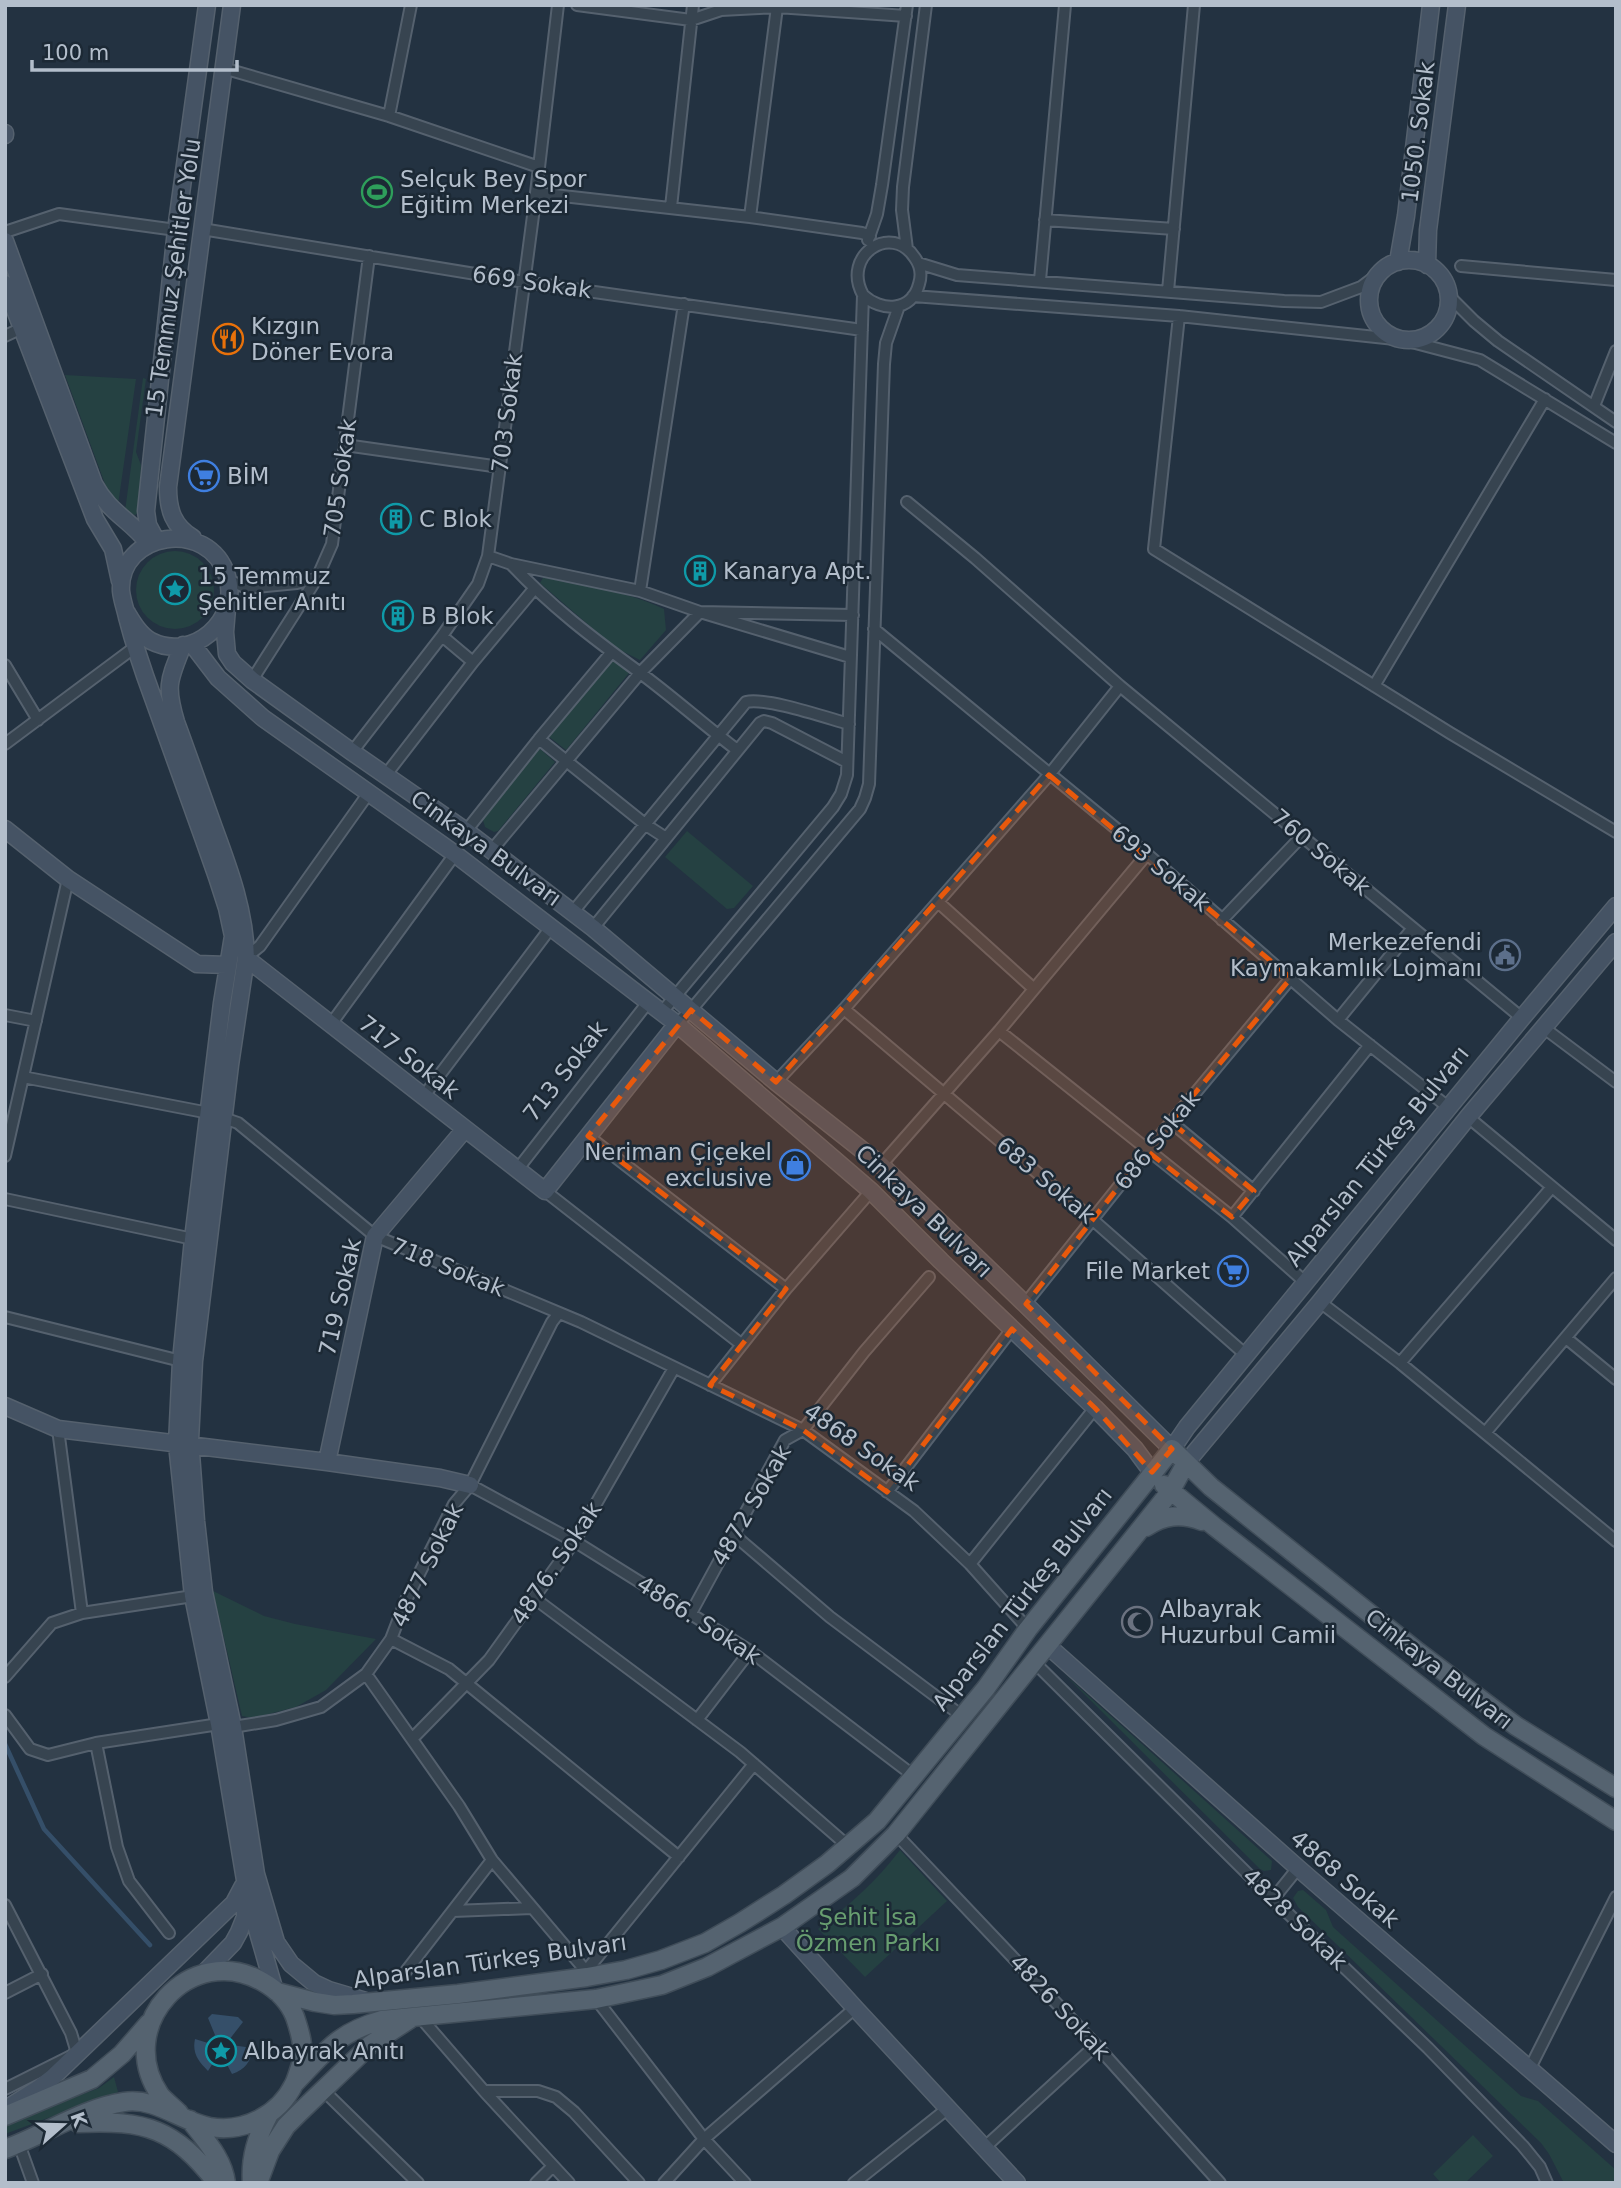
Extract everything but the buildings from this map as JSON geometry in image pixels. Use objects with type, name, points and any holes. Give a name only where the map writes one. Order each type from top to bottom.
[{"type":"main road","name":"15 Temmuz Şehitler Yolu","points":[[153,542],[146,511],[176,230],[207,5]]},
{"type":"main road","name":"15 Temmuz Şehitler Yolu","points":[[201,544],[182,532],[175,523],[168,503],[168,487],[232,5]]},
{"type":"main road","name":"1050. Sokak","points":[[1398,262],[1431,5]]},
{"type":"main road","name":"1050. Sokak","points":[[1427,265],[1428,230],[1457,5]]},
{"type":"main road","points":[[5,242],[94,484],[109,508],[153,542]]},
{"type":"main road","points":[[1414,261],[1427,265],[1438,273],[1446,285],[1447,312],[1442,323],[1434,332],[1423,338],[1404,340],[1386,334],[1371,314],[1368,301],[1370,288],[1377,275],[1398,262],[1414,261]]},
{"type":"main road","points":[[5,284],[95,519],[113,549],[118,565],[122,601],[136,629],[150,641],[171,647],[187,645],[210,634],[224,617],[230,597],[228,580],[217,557],[201,544],[180,537],[153,542],[140,550],[127,567],[121,587]]},
{"type":"main road","name":"Cinkaya Bulvarı","points":[[228,608],[225,632],[227,654],[252,680],[466,831],[593,928],[776,1082],[881,1165],[1172,1450],[1252,1521],[1418,1653],[1516,1726],[1616,1787]]},
{"type":"main road","points":[[127,613],[135,647],[227,908],[233,936],[228,965],[194,1361],[184,1445],[204,1592],[251,1877],[257,1929],[275,1990]]},
{"type":"main road","points":[[187,645],[170,680],[169,695],[176,722],[233,879],[243,918],[246,958],[193,1239],[181,1361],[193,1596],[226,1726]]},
{"type":"main road","name":"Cinkaya Bulvarı","points":[[187,645],[218,678],[263,718],[455,854],[649,1001],[871,1191],[1095,1408],[1135,1449],[1170,1492],[1501,1749],[1616,1821]]},
{"type":"main road","points":[[5,829],[68,879],[197,964],[228,965]]},
{"type":"main road","name":"Alparslan Türkeş Bulvarı","points":[[275,1990],[334,2005],[458,1994],[638,1966],[705,1943],[784,1895],[848,1846],[877,1821],[986,1688],[1028,1629],[1172,1450],[1187,1427],[1616,906]]},
{"type":"main road","name":"Alparslan Türkeş Bulvarı","points":[[295,2083],[332,2045],[352,2031],[382,2020],[596,1999],[662,1984],[707,1967],[782,1927],[852,1878],[897,1834],[1170,1492],[1186,1463],[1320,1302],[1468,1117],[1613,949]]},
{"type":"main road","name":"717 Sokak","points":[[246,958],[545,1191]]},
{"type":"main road","points":[[545,1191],[677,1024]]},
{"type":"main road","name":"719 Sokak","points":[[327,1462],[375,1236],[465,1129]]},
{"type":"main road","points":[[5,1406],[58,1429],[327,1462],[440,1478],[470,1485]]},
{"type":"main road","points":[[1137,1533],[1163,1518],[1181,1515],[1215,1527]]},
{"type":"main road","name":"4868 Sokak","points":[[1047,1645],[1298,1868],[1616,2144]]},
{"type":"main road","points":[[204,1973],[233,1943],[239,1932],[245,1917],[251,1877]]},
{"type":"main road","points":[[251,1877],[276,1942],[291,1964],[314,1983],[372,2002]]},
{"type":"main road","points":[[5,2110],[39,2088],[77,2053],[234,1903],[251,1877]]},
{"type":"main road","points":[[782,1927],[1017,2183]]},
{"type":"main road","points":[[5,2116],[92,2080],[122,2054],[151,2020],[163,1999],[182,1983],[204,1973],[229,1970],[253,1976],[275,1990],[291,2008],[301,2032],[302,2058],[295,2083],[284,2100],[269,2114],[251,2123],[230,2128],[210,2127],[153,2105],[127,2101],[96,2110],[12,2146]]},
{"type":"main road","name":"Alparslan Türkeş Bulvarı","points":[[258,2183],[270,2151],[286,2126],[370,2045],[417,2017]]},
{"type":"main road","points":[[151,2020],[145,2046],[149,2072],[160,2095],[185,2117],[217,2154],[226,2183]]},
{"type":"main road","points":[[252,2183],[253,2150],[269,2114]]},
{"type":"main road","points":[[64,2124],[127,2123],[161,2133],[182,2144],[217,2183]]},
{"type":"street","points":[[389,116],[411,5]]},
{"type":"street","name":"703 Sokak","points":[[352,752],[442,636],[478,583],[488,556],[558,5]]},
{"type":"street","points":[[577,5],[691,19],[721,10],[776,7],[906,10],[877,214],[858,265],[856,276],[858,286],[870,302],[890,308],[899,306],[913,296],[919,284],[918,263],[907,249],[893,243],[871,248],[863,255],[858,265]]},
{"type":"street","points":[[671,207],[693,5]]},
{"type":"street","points":[[907,249],[902,210],[903,187],[926,5]]},
{"type":"street","points":[[1040,280],[1065,5]]},
{"type":"street","points":[[1168,291],[1194,5]]},
{"type":"street","points":[[750,217],[776,7]]},
{"type":"street","points":[[223,68],[389,116],[539,167]]},
{"type":"street","points":[[536,193],[750,217],[870,236]]},
{"type":"street","points":[[5,232],[59,214],[176,230]]},
{"type":"street","points":[[1045,220],[1174,229]]},
{"type":"street","name":"669 Sokak","points":[[202,229],[524,282],[862,330]]},
{"type":"street","name":"705 Sokak","points":[[252,680],[317,578],[332,544],[369,256]]},
{"type":"street","points":[[918,263],[957,275],[1321,302],[1361,287],[1377,275]]},
{"type":"street","points":[[1461,266],[1616,280]]},
{"type":"street","points":[[662,1012],[833,807],[845,785],[863,295]]},
{"type":"street","points":[[1448,295],[1498,341],[1616,422]]},
{"type":"street","points":[[913,296],[1179,316],[1404,340],[1480,360],[1616,443]]},
{"type":"street","points":[[639,591],[684,304]]},
{"type":"street","points":[[677,1024],[860,809],[866,798],[869,784],[884,365],[886,343],[899,306]]},
{"type":"street","points":[[1179,316],[1154,550],[1616,832]]},
{"type":"street","points":[[5,336],[22,328]]},
{"type":"street","points":[[1594,406],[1616,351]]},
{"type":"street","points":[[1374,686],[1545,399]]},
{"type":"street","points":[[345,445],[500,467]]},
{"type":"street","name":"760 Sokak","points":[[907,502],[1120,686],[1522,1018]]},
{"type":"street","points":[[488,556],[511,564],[639,591],[699,612],[850,657]]},
{"type":"street","points":[[511,564],[534,589],[611,653],[737,750]]},
{"type":"street","points":[[228,580],[247,587],[297,583],[317,578]]},
{"type":"street","points":[[385,776],[472,662],[534,589]]},
{"type":"street","points":[[491,851],[640,673],[699,612],[853,615]]},
{"type":"street","name":"693 Sokak","points":[[874,629],[1147,854],[1338,1020],[1448,1107]]},
{"type":"street","points":[[442,636],[472,662]]},
{"type":"street","points":[[5,744],[135,647]]},
{"type":"street","points":[[466,831],[611,653]]},
{"type":"street","points":[[5,666],[38,720]]},
{"type":"street","points":[[776,1082],[844,1009],[1049,775],[1120,686]]},
{"type":"street","points":[[572,913],[746,702],[768,703],[849,724]]},
{"type":"street","points":[[593,928],[754,729],[764,721],[847,762]]},
{"type":"street","points":[[539,739],[666,838]]},
{"type":"street","points":[[228,965],[246,958],[260,946],[368,794]]},
{"type":"street","points":[[1222,920],[1302,836]]},
{"type":"street","points":[[331,1024],[455,854]]},
{"type":"street","points":[[881,1165],[999,1031],[1147,854]]},
{"type":"street","points":[[5,1156],[68,879]]},
{"type":"street","points":[[937,902],[1034,989]]},
{"type":"street","points":[[423,1097],[552,926]]},
{"type":"street","points":[[1338,1020],[1413,928]]},
{"type":"street","name":"686 Sokak","points":[[1025,1304],[1147,1151],[1291,978]]},
{"type":"street","name":"713 Sokak","points":[[517,1170],[649,1001]]},
{"type":"street","name":"683 Sokak","points":[[844,1009],[1093,1220],[1246,1355]]},
{"type":"street","points":[[5,1015],[36,1021]]},
{"type":"street","points":[[1544,1028],[1616,1082]]},
{"type":"street","points":[[999,1031],[1232,1217],[1306,1282]]},
{"type":"street","points":[[1232,1217],[1370,1045]]},
{"type":"street","points":[[23,1077],[216,1115]]},
{"type":"street","name":"718 Sokak","points":[[216,1115],[238,1123],[375,1236],[559,1312]]},
{"type":"street","points":[[1468,1117],[1616,1240]]},
{"type":"street","points":[[1171,1122],[1254,1191]]},
{"type":"street","points":[[588,1136],[786,1289]]},
{"type":"street","points":[[1400,1363],[1552,1187]]},
{"type":"street","points":[[545,1191],[741,1344]]},
{"type":"street","points":[[710,1385],[786,1289],[871,1191]]},
{"type":"street","points":[[5,1199],[193,1239]]},
{"type":"street","name":"4872 Sokak","points":[[691,1613],[785,1440],[803,1430],[864,1352],[929,1277]]},
{"type":"street","points":[[1485,1433],[1616,1278]]},
{"type":"street","points":[[1320,1302],[1400,1363],[1616,1541]]},
{"type":"street","name":"4868 Sokak","points":[[559,1312],[803,1430],[914,1511],[970,1564],[1028,1629]]},
{"type":"street","name":"4877 Sokak","points":[[5,1715],[30,1749],[48,1755],[96,1743],[276,1720],[321,1707],[366,1674],[391,1639],[406,1600],[454,1504],[470,1485],[559,1312]]},
{"type":"street","points":[[5,1317],[181,1361]]},
{"type":"street","points":[[887,1492],[1012,1329]]},
{"type":"street","points":[[1566,1338],[1616,1379]]},
{"type":"street","name":"4876. Sokak","points":[[412,1739],[489,1660],[574,1542],[674,1368]]},
{"type":"street","points":[[970,1564],[1095,1408]]},
{"type":"street","points":[[58,1429],[82,1612]]},
{"type":"street","name":"4866. Sokak","points":[[470,1485],[574,1542],[750,1651],[914,1776]]},
{"type":"street","points":[[733,1534],[830,1617],[962,1716]]},
{"type":"street","points":[[5,1677],[52,1623],[82,1612],[193,1596]]},
{"type":"street","points":[[534,1598],[754,1764],[848,1846]]},
{"type":"street","points":[[391,1639],[449,1670],[679,1857]]},
{"type":"street","points":[[696,1720],[750,1651]]},
{"type":"street","name":"4828 Sokak","points":[[1034,1662],[1428,2048],[1523,2146],[1540,2167],[1547,2183]]},
{"type":"street","points":[[366,1674],[458,1806],[492,1860],[586,1974],[754,1764]]},
{"type":"street","points":[[96,1743],[117,1847],[125,1870],[130,1881],[169,1933]]},
{"type":"street","name":"4826 Sokak","points":[[897,1834],[1096,2045],[1220,2183]]},
{"type":"street","points":[[403,1975],[492,1860]]},
{"type":"street","points":[[1273,1899],[1298,1868]]},
{"type":"street","points":[[1529,2070],[1616,1896]]},
{"type":"street","points":[[5,1905],[71,2033],[77,2053],[5,2089]]},
{"type":"street","points":[[453,1911],[532,1908]]},
{"type":"street","points":[[5,1993],[42,1975]]},
{"type":"street","points":[[596,1999],[704,2138],[745,2183]]},
{"type":"street","points":[[664,2183],[704,2138],[855,2008]]},
{"type":"street","points":[[417,2017],[569,2183]]},
{"type":"street","points":[[985,2148],[1096,2045]]},
{"type":"street","points":[[322,2089],[418,2183]]},
{"type":"street","points":[[484,2091],[538,2091],[556,2096],[639,2183]]},
{"type":"street","points":[[854,2183],[947,2109]]},
{"type":"street","points":[[12,2146],[33,2183]]},
{"type":"street","points":[[536,2183],[553,2166]]},
{"type":"highlighted area","points":[[1049,775],[1291,978],[1171,1122],[1254,1191],[1232,1217],[1147,1151],[1026,1304],[1172,1449],[1152,1472],[1095,1408],[1012,1329],[887,1492],[803,1430],[710,1385],[786,1289],[588,1136],[691,1010],[776,1082]]},
{"type":"green space","points":[[65,375],[136,379],[118,505],[108,492]]},
{"type":"green space","points":[[143,378],[146,379],[136,452],[141,465],[139,512],[135,515],[125,511]]},
{"type":"green space","points":[[167,551],[183,551],[197,557],[208,568],[214,582],[214,598],[208,612],[197,623],[183,629],[167,629],[153,623],[142,612],[136,598],[136,582],[142,568],[153,557]]},
{"type":"green space","points":[[544,576],[620,593],[664,609],[666,630],[640,660],[614,647],[540,583]]},
{"type":"green space","points":[[611,658],[629,673],[566,750],[548,736]]},
{"type":"green space","points":[[539,748],[555,762],[498,831],[494,832],[485,827],[483,820]]},
{"type":"green space","points":[[687,831],[753,886],[734,908],[727,909],[665,857]]},
{"type":"green space","points":[[213,1591],[264,1616],[376,1639],[326,1690],[296,1707],[253,1718],[242,1716]]},
{"type":"green space","points":[[1063,1673],[1272,1861],[1271,1870],[1260,1869]]},
{"type":"green space","name":"Şehit İsa Özmen Parkı","points":[[900,1850],[947,1901],[865,1977],[818,1929],[862,1892]]},
{"type":"green space","points":[[1303,1890],[1326,1910],[1333,1927],[1521,2096],[1538,2101],[1616,2170],[1616,2183],[1564,2183],[1541,2143],[1298,1907],[1293,1898],[1298,1891]]},
{"type":"green space","points":[[114,2077],[118,2092],[5,2134],[5,2124],[99,2088]]},
{"type":"green space","points":[[1473,2135],[1493,2156],[1465,2183],[1441,2183],[1433,2174]]},
{"type":"water","points":[[212,2014],[238,2017],[243,2022],[229,2040],[231,2045],[253,2048],[247,2064],[232,2074],[223,2057],[216,2058],[208,2071],[195,2053],[195,2039],[208,2043],[215,2035],[208,2018]]},
{"type":"waterway","points":[[5,1744],[44,1829],[150,1945]]},
{"type":"place","name":"Selçuk Bey Spor Eğitim Merkezi","points":[[377,192]]},
{"type":"place","name":"Kızgın Döner Evora","points":[[228,339]]},
{"type":"place","name":"BİM","points":[[204,476]]},
{"type":"place","name":"C Blok","points":[[396,519]]},
{"type":"place","name":"Kanarya Apt.","points":[[700,571]]},
{"type":"place","name":"15 Temmuz Şehitler Anıtı","points":[[175,589]]},
{"type":"place","name":"B Blok","points":[[398,616]]},
{"type":"place","name":"Merkezefendi Kaymakamlık Lojmanı","points":[[1505,955]]},
{"type":"place","name":"Neriman Çiçekel exclusive","points":[[795,1165]]},
{"type":"place","name":"File Market","points":[[1233,1271]]},
{"type":"place","name":"Albayrak Huzurbul Camii","points":[[1137,1622]]},
{"type":"place","name":"Albayrak Anıtı","points":[[221,2051]]}]
